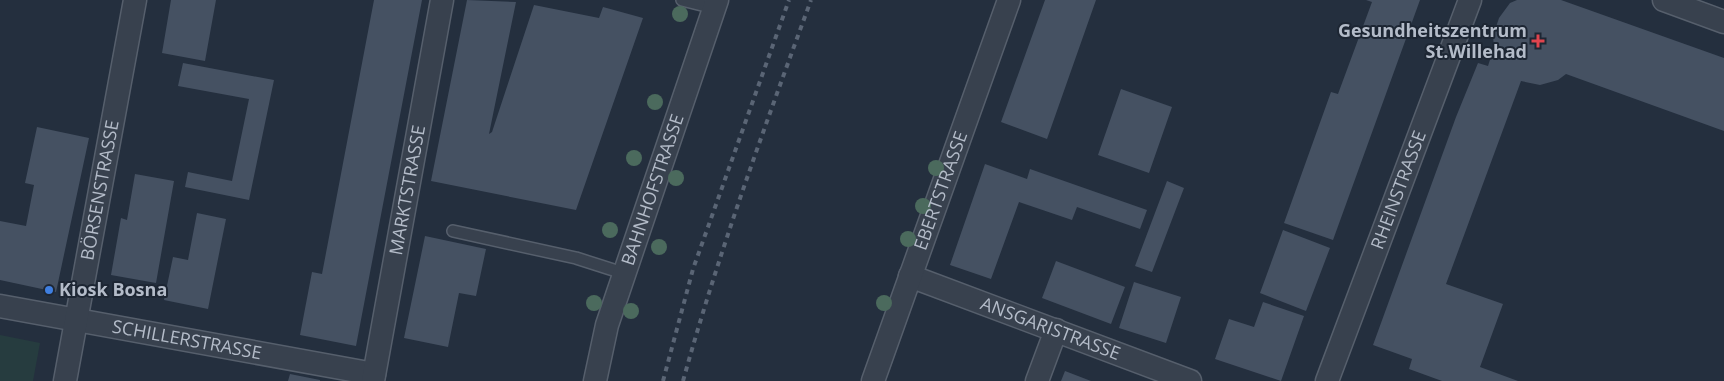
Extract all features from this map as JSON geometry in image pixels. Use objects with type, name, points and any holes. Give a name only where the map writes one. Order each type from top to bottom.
[{"type":"street","name":"BÖRSENSTRASSE","points":[[65,381],[135,0]]},
{"type":"street","name":"MARKTSTRASSE","points":[[373,377],[442,0]]},
{"type":"street","name":"EBERTSTRASSE","points":[[873,381],[1009,0]]},
{"type":"street","name":"RHEINSTRASSE","points":[[1327,381],[1470,0]]},
{"type":"street","points":[[1664,0],[1724,22]]},
{"type":"street","name":"BAHNHOFSTRASSE","points":[[595,381],[607,325],[626,274],[716,4]]},
{"type":"street","name":"ANSGARISTRASSE","points":[[910,276],[1190,381]]},
{"type":"street","name":"SCHILLERSTRASSE","points":[[0,306],[373,377]]},
{"type":"street","points":[[1037,381],[1056,330]]},
{"type":"lane","points":[[682,0],[716,4]]},
{"type":"lane","points":[[454,231],[576,258],[626,274]]},
{"type":"green space","points":[[0,335],[40,343],[33,381],[0,381]]},
{"type":"building","points":[[171,0],[216,0],[205,61],[162,53]]},
{"type":"building","points":[[374,0],[422,0],[356,346],[300,335],[312,272],[322,274]]},
{"type":"building","points":[[467,0],[516,2],[489,134],[492,132],[534,5],[599,18],[603,7],[643,18],[576,210],[431,181]]},
{"type":"building","points":[[1045,0],[1096,0],[1047,139],[1001,122]]},
{"type":"building","points":[[1366,0],[1420,0],[1333,240],[1284,223],[1331,92],[1338,94],[1372,2]]},
{"type":"building","points":[[1517,0],[1561,0],[1724,58],[1724,131],[1566,74],[1558,80],[1540,85],[1521,81],[1446,284],[1503,304],[1480,367],[1518,381],[1442,381],[1409,369],[1412,359],[1373,345],[1456,117],[1478,63],[1488,66],[1494,47],[1493,36],[1499,18],[1510,3]]},
{"type":"building","points":[[183,63],[274,80],[249,200],[185,187],[188,172],[232,181],[249,99],[178,86]]},
{"type":"building","points":[[1121,89],[1172,107],[1149,173],[1098,155]]},
{"type":"building","points":[[37,127],[89,138],[56,292],[0,280],[0,221],[26,226],[34,185],[25,183]]},
{"type":"building","points":[[985,164],[1027,179],[1030,169],[1147,210],[1140,229],[1077,207],[1072,220],[1019,202],[991,279],[950,265]]},
{"type":"building","points":[[135,174],[174,181],[156,283],[111,275],[121,218],[127,220]]},
{"type":"building","points":[[1167,181],[1184,188],[1152,272],[1135,266]]},
{"type":"building","points":[[197,213],[226,219],[208,309],[164,300],[173,257],[188,260]]},
{"type":"building","points":[[1283,230],[1330,248],[1306,311],[1260,293]]},
{"type":"building","points":[[425,236],[486,249],[476,296],[459,293],[448,347],[404,338]]},
{"type":"building","points":[[1056,261],[1125,287],[1111,324],[1042,298]]},
{"type":"building","points":[[1134,282],[1181,297],[1166,343],[1119,328]]},
{"type":"building","points":[[1263,302],[1304,316],[1281,381],[1215,359],[1229,319],[1254,327]]},
{"type":"building","points":[[1065,371],[1091,381],[1061,381]]},
{"type":"building","points":[[290,374],[320,380],[320,381],[288,381]]},
{"type":"railway","points":[[663,381],[693,269],[789,0]]},
{"type":"railway","points":[[683,381],[727,237],[811,0]]},
{"type":"place","name":"Gesundheitszentrum St.Willehad","points":[[1538,41]]},
{"type":"place","name":"Kiosk Bosna","points":[[49,290]]}]
